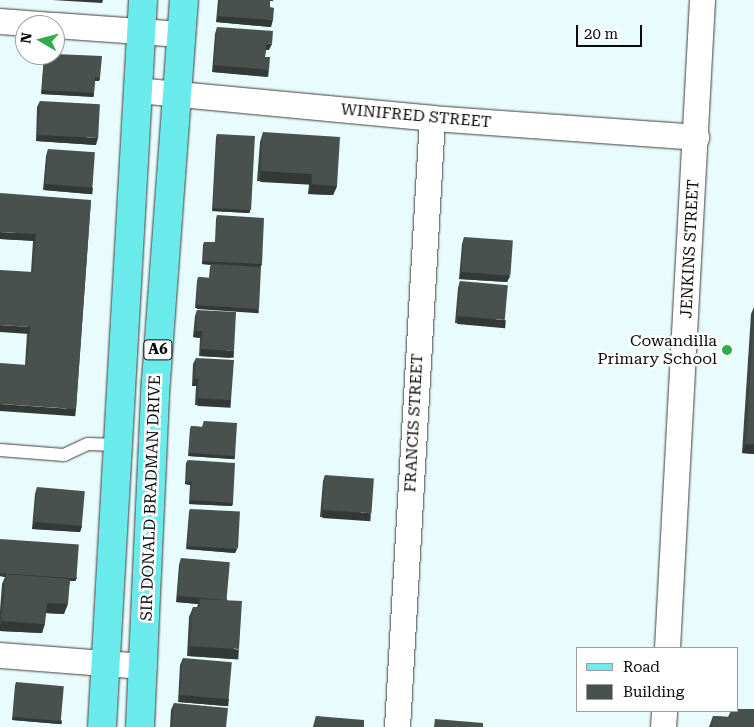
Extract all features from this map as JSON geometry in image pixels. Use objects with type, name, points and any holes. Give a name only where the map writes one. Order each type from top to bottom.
[{"type":"main road","name":"SIR DONALD BRADMAN DRIVE","points":[[102,727],[107,663],[136,90],[143,0]]},
{"type":"main road","name":"SIR DONALD BRADMAN DRIVE","points":[[140,727],[156,381],[184,0]]},
{"type":"street","name":"JENKINS STREET","points":[[667,647],[702,0]]},
{"type":"street","points":[[0,21],[15,22]]},
{"type":"street","points":[[65,26],[180,34]]},
{"type":"street","name":"WINIFRED STREET","points":[[136,90],[432,118],[696,137]]},
{"type":"street","name":"FRANCIS STREET","points":[[397,727],[432,118]]},
{"type":"street","points":[[0,655],[144,666]]},
{"type":"street","points":[[663,727],[664,712]]},
{"type":"lane","points":[[0,450],[64,454],[88,444],[118,445]]},
{"type":"building","points":[[220,0],[270,0],[270,7],[274,8],[273,20],[218,16]]},
{"type":"building","points":[[217,27],[273,31],[272,44],[266,43],[265,57],[270,57],[269,70],[214,65]]},
{"type":"building","points":[[65,54],[102,56],[100,78],[95,77],[94,93],[42,90],[43,65],[65,65]]},
{"type":"building","points":[[40,101],[100,104],[98,138],[38,135]]},
{"type":"building","points":[[263,132],[340,137],[337,186],[312,184],[312,174],[261,171]]},
{"type":"building","points":[[217,134],[255,136],[251,210],[213,208]]},
{"type":"building","points":[[48,149],[95,152],[92,187],[46,184]]},
{"type":"building","points":[[0,193],[91,200],[76,409],[0,404],[0,363],[27,365],[30,327],[0,325],[0,270],[33,272],[36,234],[0,232]]},
{"type":"building","points":[[217,215],[264,218],[262,264],[203,261],[204,242],[216,242]]},
{"type":"building","points":[[464,237],[513,240],[510,275],[462,272]]},
{"type":"building","points":[[211,264],[261,267],[259,309],[197,305],[198,277],[210,278]]},
{"type":"building","points":[[460,281],[508,285],[505,320],[457,316]]},
{"type":"building","points":[[197,310],[236,312],[234,351],[201,349],[203,331],[196,331]]},
{"type":"building","points":[[754,316],[754,444],[746,444]]},
{"type":"building","points":[[196,358],[234,360],[231,400],[198,398],[199,379],[195,379]]},
{"type":"building","points":[[204,421],[237,423],[235,456],[189,453],[191,426],[203,427]]},
{"type":"building","points":[[188,460],[235,463],[233,503],[190,500],[192,482],[186,481]]},
{"type":"building","points":[[325,475],[374,478],[371,513],[323,510]]},
{"type":"building","points":[[37,487],[85,491],[82,526],[34,522]]},
{"type":"building","points":[[190,509],[240,512],[238,549],[188,546]]},
{"type":"building","points":[[0,539],[79,545],[76,578],[0,573]]},
{"type":"building","points":[[181,558],[230,562],[227,600],[178,596]]},
{"type":"building","points":[[6,574],[70,579],[68,604],[47,603],[45,624],[2,621]]},
{"type":"building","points":[[200,599],[242,601],[239,649],[190,646],[193,607],[200,607]]},
{"type":"building","points":[[183,658],[232,662],[229,699],[180,695]]},
{"type":"building","points":[[16,682],[64,686],[61,721],[13,717]]},
{"type":"building","points":[[174,703],[228,708],[226,727],[172,727]]},
{"type":"building","points":[[739,709],[754,709],[754,727],[712,727],[713,716],[731,717],[731,712],[739,712]]},
{"type":"building","points":[[316,716],[364,720],[364,727],[315,727]]},
{"type":"building","points":[[435,719],[483,723],[483,727],[434,727]]},
{"type":"place","name":"Cowandilla Primary School","points":[[727,350]]}]
